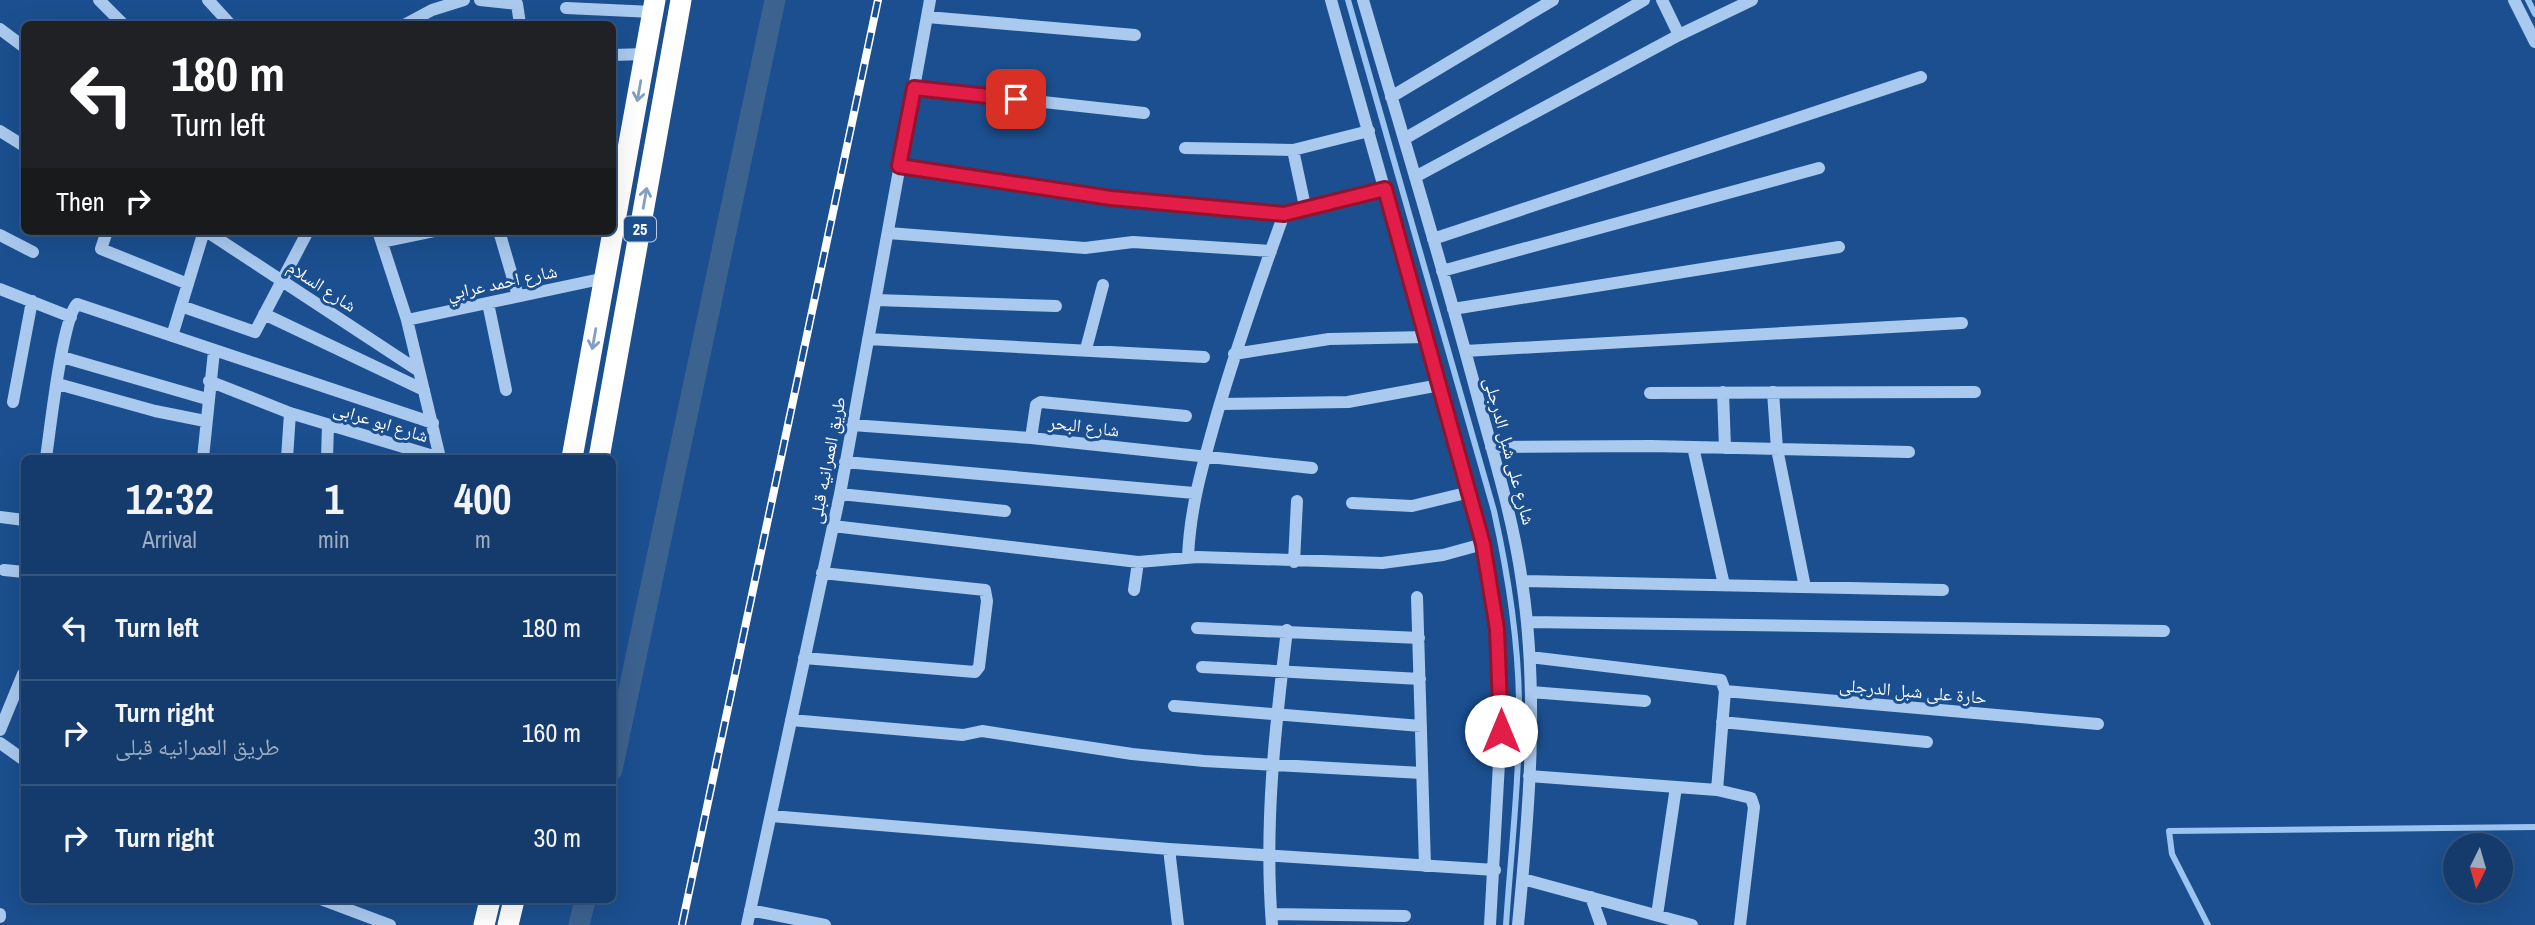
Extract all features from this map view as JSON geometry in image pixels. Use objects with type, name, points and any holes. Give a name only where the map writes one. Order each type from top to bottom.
[{"type":"highway","name":"25","points":[[600,455],[681,0]]},
{"type":"highway","name":"25","points":[[617,189],[654,6]]},
{"type":"highway","name":"25","points":[[573,455],[611,235]]},
{"type":"highway","points":[[599,309],[625,313]]},
{"type":"highway","points":[[484,925],[489,903]]},
{"type":"highway","points":[[508,925],[513,903]]},
{"type":"street","points":[[99,0],[120,21]]},
{"type":"street","points":[[208,0],[227,21]]},
{"type":"street","points":[[412,21],[432,10],[464,0]]},
{"type":"street","points":[[480,0],[518,4],[520,21]]},
{"type":"street","name":"طريق العمرانيه قبلى","points":[[747,925],[840,494],[930,0]]},
{"type":"street","points":[[1331,0],[1470,492],[1493,596],[1501,669],[1500,775],[1490,925]]},
{"type":"street","name":"شارع على شبل الدرجلى","points":[[1363,0],[1510,513],[1522,581],[1531,692],[1529,776],[1518,925]]},
{"type":"street","points":[[1391,97],[1553,0]]},
{"type":"street","points":[[1404,139],[1644,0]]},
{"type":"street","points":[[1661,0],[1679,35]]},
{"type":"street","points":[[1415,177],[1679,35],[1752,0]]},
{"type":"street","points":[[2514,0],[2535,41]]},
{"type":"street","points":[[566,8],[654,6]]},
{"type":"street","points":[[927,17],[1135,35]]},
{"type":"street","points":[[0,29],[21,45]]},
{"type":"street","points":[[616,55],[646,54]]},
{"type":"street","points":[[1433,239],[1921,77]]},
{"type":"street","points":[[914,88],[1144,113]]},
{"type":"street","points":[[0,131],[21,144]]},
{"type":"street","points":[[1185,148],[1293,150],[1369,131]]},
{"type":"street","points":[[1293,150],[1306,211]]},
{"type":"street","points":[[899,166],[1111,198],[1284,214],[1306,211],[1385,189]]},
{"type":"street","points":[[1442,271],[1819,168]]},
{"type":"street","points":[[1188,557],[1194,493],[1234,354],[1284,214]]},
{"type":"street","points":[[888,233],[1086,248],[1133,242],[1271,251]]},
{"type":"street","points":[[0,235],[33,252]]},
{"type":"street","points":[[105,235],[100,249],[188,284]]},
{"type":"street","points":[[172,336],[204,235]]},
{"type":"street","name":"شارع السلام","points":[[211,235],[419,371]]},
{"type":"street","points":[[181,306],[255,332],[306,235]]},
{"type":"street","points":[[500,235],[518,296]]},
{"type":"street","name":"شارع ابو عرابى","points":[[380,236],[407,320],[439,455]]},
{"type":"street","points":[[1453,309],[1839,247]]},
{"type":"street","name":"شارع احمد عرابي","points":[[407,320],[605,278]]},
{"type":"street","points":[[1087,349],[1103,285]]},
{"type":"street","points":[[0,289],[71,317]]},
{"type":"street","points":[[876,300],[1056,306]]},
{"type":"street","points":[[13,402],[32,301]]},
{"type":"street","points":[[488,303],[506,390]]},
{"type":"street","points":[[46,455],[62,357],[71,317],[77,304],[433,423]]},
{"type":"street","points":[[264,314],[424,390]]},
{"type":"street","points":[[1465,351],[1962,323]]},
{"type":"street","points":[[1234,354],[1329,339],[1427,337]]},
{"type":"street","points":[[869,339],[1204,357]]},
{"type":"street","points":[[203,455],[214,351]]},
{"type":"street","points":[[62,357],[207,399]]},
{"type":"street","name":"شارع ابو عرابى","points":[[209,381],[290,413],[423,455]]},
{"type":"street","points":[[58,384],[155,411],[205,421]]},
{"type":"street","points":[[1220,404],[1348,402],[1440,385]]},
{"type":"street","points":[[1723,392],[1725,448]]},
{"type":"street","points":[[1773,392],[1777,449],[1805,587]]},
{"type":"street","points":[[1650,393],[1976,392]]},
{"type":"street","points":[[1031,438],[1036,405],[1041,402],[1186,416]]},
{"type":"street","points":[[287,455],[290,413]]},
{"type":"street","points":[[327,455],[328,425]]},
{"type":"street","name":"شارع البحر","points":[[852,425],[1031,438],[1312,468]]},
{"type":"street","points":[[388,443],[389,455]]},
{"type":"street","points":[[1491,447],[1693,447],[1909,452]]},
{"type":"street","points":[[1693,447],[1724,585]]},
{"type":"street","points":[[845,462],[1194,493]]},
{"type":"street","points":[[1352,503],[1412,506],[1432,504],[1470,492]]},
{"type":"street","points":[[840,494],[1005,511]]},
{"type":"street","points":[[1294,562],[1297,501]]},
{"type":"street","points":[[0,517],[21,520]]},
{"type":"street","points":[[833,526],[1138,562],[1188,557],[1382,563],[1433,557],[1483,544]]},
{"type":"street","points":[[1134,590],[1138,562]]},
{"type":"street","points":[[4,570],[21,572]]},
{"type":"street","points":[[804,658],[975,672],[979,667],[987,601],[985,590],[822,573]]},
{"type":"street","points":[[1522,581],[1943,590]]},
{"type":"street","points":[[1417,597],[1425,866]]},
{"type":"street","points":[[1527,622],[2164,631]]},
{"type":"street","points":[[1197,628],[1419,638]]},
{"type":"street","points":[[1287,630],[1272,765],[1267,856],[1271,920],[1405,916]]},
{"type":"street","points":[[1530,657],[1717,679],[1723,682],[1725,691],[1717,790]]},
{"type":"street","points":[[1202,667],[1420,679]]},
{"type":"street","points":[[0,730],[21,679]]},
{"type":"street","name":"حارة على شبل الدرجلى","points":[[1725,691],[2098,724]]},
{"type":"street","points":[[1531,692],[1645,701]]},
{"type":"street","points":[[1174,706],[1421,726]]},
{"type":"street","points":[[791,720],[962,735],[982,731],[1132,754],[1422,773]]},
{"type":"street","points":[[1722,722],[1927,743]]},
{"type":"street","points":[[0,743],[21,758]]},
{"type":"street","points":[[1529,776],[1717,790],[1748,796],[1754,802],[1754,807],[1740,925]]},
{"type":"street","points":[[1657,915],[1676,787]]},
{"type":"street","points":[[771,816],[1169,849],[1495,870]]},
{"type":"street","points":[[1169,849],[1178,925]]},
{"type":"street","points":[[1523,879],[1688,924]]},
{"type":"street","points":[[1591,897],[1601,925]]},
{"type":"street","points":[[331,903],[390,925]]},
{"type":"street","points":[[750,910],[825,925]]},
{"type":"waterway","points":[[616,751],[775,0]]},
{"type":"waterway","points":[[1348,0],[1494,511],[1508,582],[1517,653],[1519,729],[1506,925]]},
{"type":"waterway","points":[[2528,0],[2535,14]]},
{"type":"waterway","points":[[2208,925],[2172,854],[2169,831],[2535,827]]},
{"type":"waterway","points":[[579,925],[584,903]]},
{"type":"railway","points":[[682,925],[878,0]]},
{"type":"route","points":[[1016,99],[914,88],[899,166],[1111,198],[1284,214],[1306,211],[1385,189],[1483,544],[1493,596],[1501,669],[1501,731]]}]
